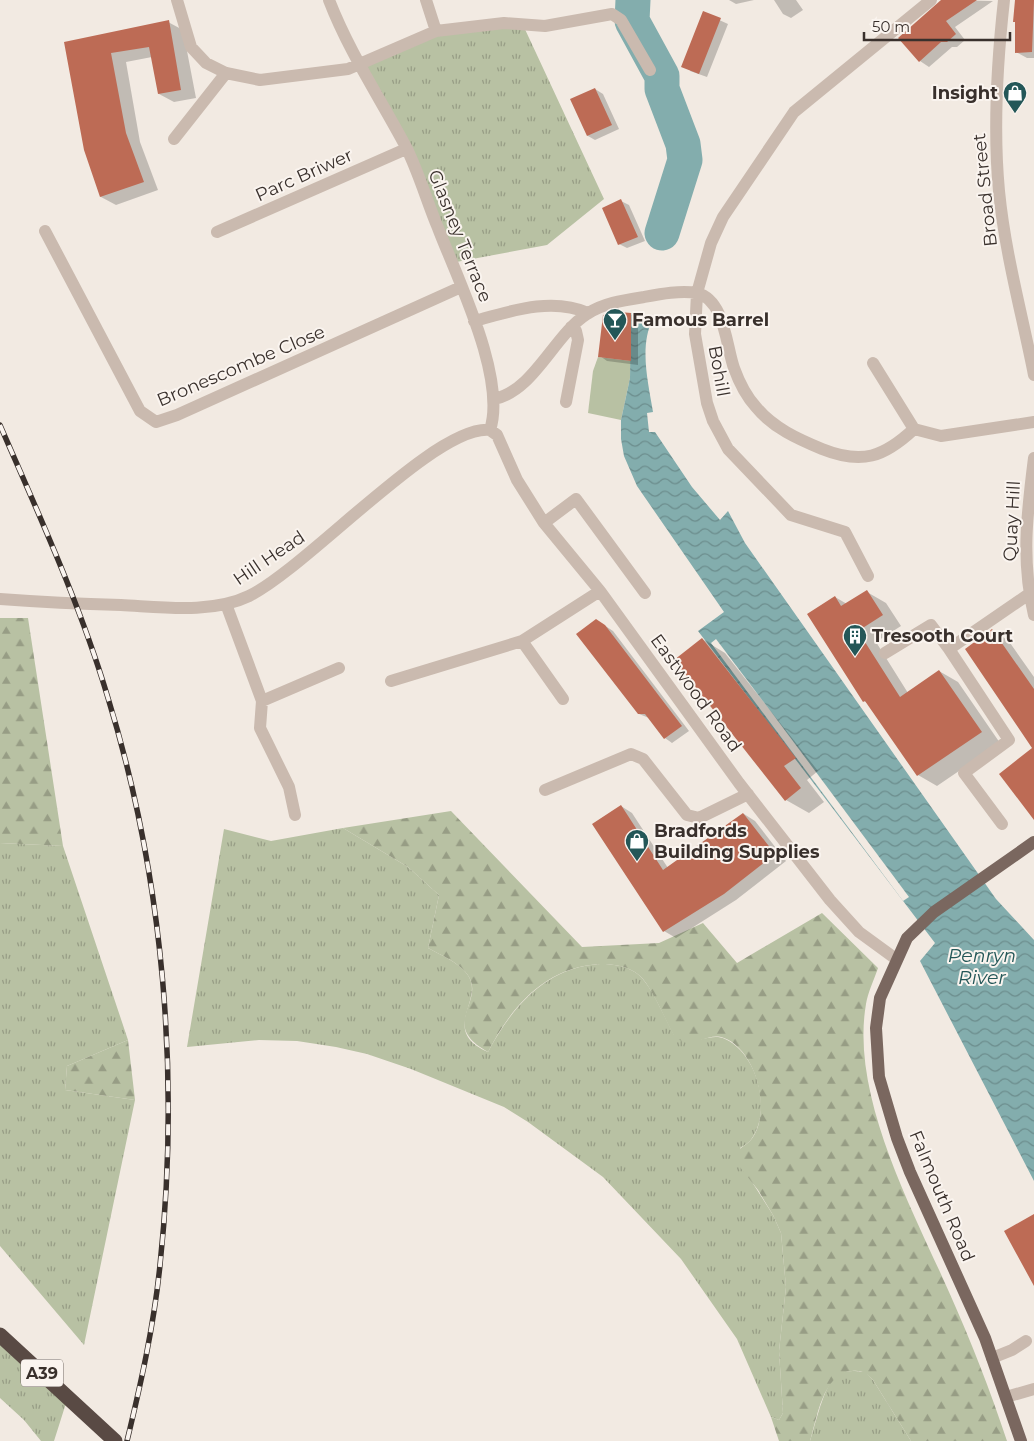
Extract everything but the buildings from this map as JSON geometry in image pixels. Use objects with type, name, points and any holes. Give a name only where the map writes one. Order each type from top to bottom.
[{"type":"highway","name":"A39","points":[[0,1335],[115,1441]]},
{"type":"main road","name":"Falmouth Road","points":[[1021,1441],[992,1358],[910,1172],[879,1077],[876,1028],[878,1008],[896,959],[908,938],[934,912],[1034,842]]},
{"type":"street","points":[[177,0],[191,47],[206,63],[226,73],[260,80],[348,69],[436,31],[504,23],[545,26],[612,14],[621,20],[650,70]]},
{"type":"street","name":"Glasney Terrace","points":[[329,0],[340,30],[406,149],[474,321],[486,356],[494,398],[494,415],[490,430]]},
{"type":"street","points":[[426,0],[436,31]]},
{"type":"street","points":[[494,398],[509,395],[525,381],[571,327],[588,313],[609,304],[632,299],[674,293],[697,293],[711,243],[723,217],[794,112],[930,0]]},
{"type":"street","name":"Broad Street","points":[[1004,0],[995,134],[999,192],[1008,253],[1034,375]]},
{"type":"street","points":[[174,139],[226,73]]},
{"type":"street","name":"Parc Briwer","points":[[217,232],[406,149]]},
{"type":"street","name":"Bronescombe Close","points":[[45,231],[140,411],[156,422],[178,415],[461,288]]},
{"type":"street","name":"Bohill","points":[[868,576],[845,532],[791,515],[728,449],[713,421],[707,404],[695,334],[697,293],[711,302],[720,315],[734,368],[747,396],[756,408],[777,427],[798,439],[851,457],[879,454],[899,442],[914,429]]},
{"type":"street","points":[[474,321],[512,311],[544,306],[573,307],[588,313]]},
{"type":"street","points":[[566,402],[578,340],[576,331],[571,327]]},
{"type":"street","points":[[873,363],[914,429],[941,436],[1034,422]]},
{"type":"street","name":"Eastwood Road","points":[[490,430],[497,435],[517,480],[544,523],[600,591],[748,794],[830,900],[859,932],[896,959]]},
{"type":"street","name":"Hill Head","points":[[0,599],[157,607],[226,604],[250,596],[309,554],[431,453],[470,432],[490,430]]},
{"type":"street","name":"Quay Hill","points":[[1034,458],[1025,550],[1029,594],[1034,615]]},
{"type":"street","points":[[544,523],[576,499],[645,594]]},
{"type":"street","points":[[390,681],[522,642],[600,591]]},
{"type":"street","points":[[949,649],[1029,594]]},
{"type":"street","points":[[226,604],[262,701],[260,728],[289,787],[295,815]]},
{"type":"street","points":[[885,653],[931,625],[949,649],[1009,740],[964,773],[1002,824]]},
{"type":"street","points":[[522,642],[563,699]]},
{"type":"street","points":[[262,701],[339,668]]},
{"type":"street","points":[[545,790],[631,754],[644,759],[687,815],[699,818],[748,794]]},
{"type":"street","points":[[992,1358],[1012,1350],[1026,1341]]},
{"type":"street","points":[[1006,1397],[1034,1389]]},
{"type":"green space","points":[[523,25],[604,199],[547,245],[451,263],[406,149],[359,65],[436,31]]},
{"type":"green space","points":[[598,357],[631,361],[630,378],[621,420],[588,413],[593,371]]},
{"type":"green space","points":[[0,618],[28,618],[63,846],[0,843]]},
{"type":"green space","points":[[451,811],[582,947],[659,943],[703,923],[737,963],[822,913],[878,968],[866,1004],[863,1039],[867,1076],[876,1114],[888,1152],[965,1329],[1007,1441],[911,1441],[873,1380],[864,1372],[852,1371],[842,1374],[828,1388],[819,1409],[810,1441],[779,1441],[771,1417],[779,1420],[783,1413],[779,1351],[786,1287],[781,1233],[758,1190],[736,1162],[738,1151],[750,1141],[757,1130],[760,1116],[761,1100],[753,1069],[736,1045],[724,1038],[711,1037],[687,1042],[681,1041],[674,1036],[645,981],[631,970],[611,964],[580,967],[546,981],[519,1005],[497,1035],[488,1052],[474,1042],[466,1033],[464,1023],[472,987],[469,977],[456,964],[428,948],[439,895],[408,867],[343,828]]},
{"type":"green space","points":[[343,828],[408,867],[439,895],[428,948],[456,964],[469,977],[472,986],[465,1025],[467,1035],[474,1044],[488,1052],[497,1035],[520,1005],[547,981],[581,967],[605,964],[626,968],[636,973],[645,981],[674,1035],[680,1039],[693,1041],[719,1037],[736,1046],[746,1057],[753,1070],[761,1100],[757,1129],[750,1141],[740,1148],[752,1182],[773,1215],[781,1233],[786,1287],[779,1351],[783,1413],[779,1420],[771,1417],[737,1339],[681,1259],[603,1177],[528,1122],[504,1107],[411,1069],[367,1054],[336,1047],[297,1041],[259,1040],[187,1047],[224,829],[271,841]]},
{"type":"green space","points":[[0,843],[63,846],[128,1040],[67,1066],[65,1090],[135,1100],[84,1345],[0,1246]]},
{"type":"green space","points":[[128,1040],[135,1100],[65,1090],[67,1066]]},
{"type":"green space","points":[[0,1341],[67,1400],[54,1441],[41,1441],[24,1420],[0,1398]]},
{"type":"green space","points":[[855,1371],[865,1372],[873,1380],[911,1441],[810,1441],[817,1416],[832,1381],[840,1374]]},
{"type":"water","name":"Penryn River","points":[[631,313],[653,318],[646,341],[647,376],[653,412],[647,413],[649,432],[655,432],[692,487],[720,520],[728,511],[745,543],[996,899],[1034,940],[1034,1181],[920,961],[935,943],[698,631],[724,612],[637,486],[624,456],[621,439],[621,420],[630,378]]},
{"type":"pier","points":[[716,639],[909,897],[903,901],[711,643]]},
{"type":"waterway","points":[[633,0],[632,21],[662,76],[662,89],[683,144],[685,160],[662,233]]},
{"type":"railway","points":[[0,425],[58,560],[97,663],[127,767],[143,837],[154,908],[162,979],[167,1051],[168,1123],[166,1194],[160,1265],[151,1332],[127,1441]]},
{"type":"place","name":"Insight","points":[[1015,114]]},
{"type":"place","name":"Famous Barrel","points":[[615,341]]},
{"type":"place","name":"Tresooth Court","points":[[855,657]]},
{"type":"place","name":"Bradfords Building Supplies","points":[[637,862]]}]
